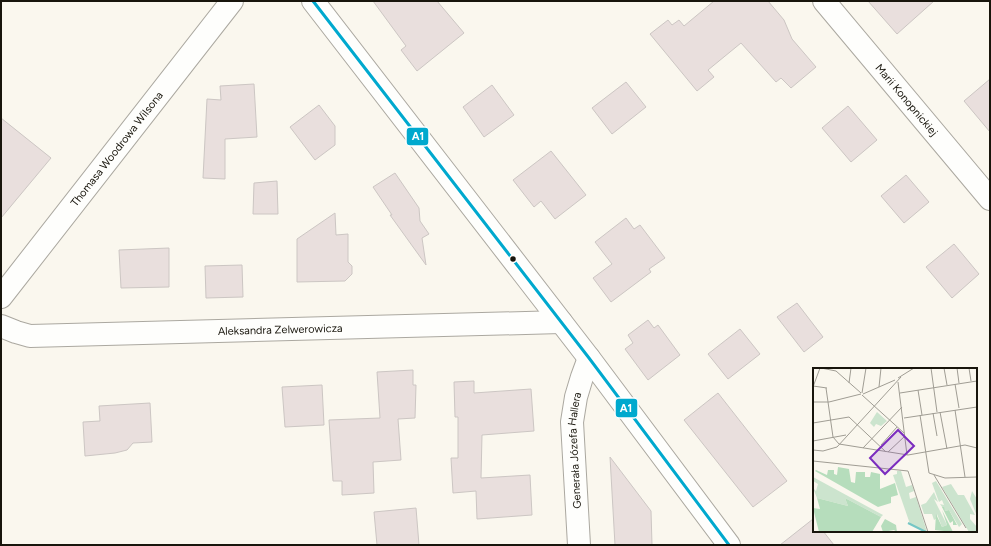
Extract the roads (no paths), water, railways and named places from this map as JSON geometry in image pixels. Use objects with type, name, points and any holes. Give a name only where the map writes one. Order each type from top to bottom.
[{"type":"street","name":"Thomasa Woodrowa Wilsona","points":[[1,297],[232,1]]},
{"type":"street","points":[[312,1],[589,358],[729,545]]},
{"type":"street","name":"Marii Konopnickiej","points":[[824,1],[990,199]]},
{"type":"street","name":"Aleksandra Zelwerowicza","points":[[1,326],[30,336],[561,322]]},
{"type":"street","name":"Generała Józefa Hallera","points":[[578,545],[572,422],[576,398],[589,358]]}]
